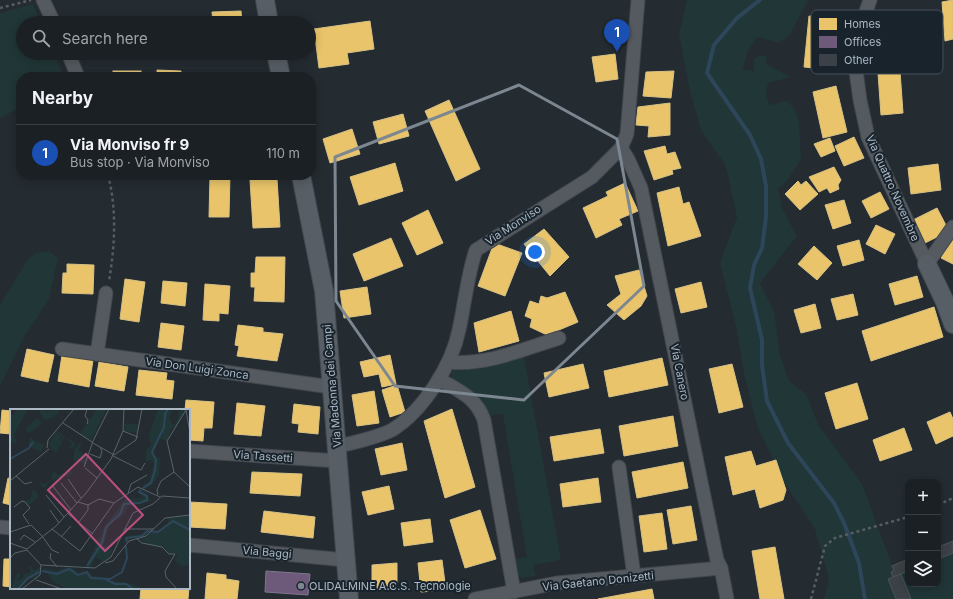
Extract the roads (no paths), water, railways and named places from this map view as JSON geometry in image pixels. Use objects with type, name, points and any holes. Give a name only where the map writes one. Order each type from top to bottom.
[{"type":"street","points":[[43,0],[51,16]]},
{"type":"street","points":[[265,0],[268,16]]},
{"type":"street","name":"Via Monviso","points":[[337,453],[392,430],[417,408],[439,379],[449,362],[459,332],[469,269],[476,250],[592,177],[621,148],[627,134],[638,0]]},
{"type":"street","name":"Via Quattro Novembre","points":[[866,10],[870,0]]},
{"type":"street","points":[[71,60],[76,72]]},
{"type":"street","points":[[277,60],[279,72]]},
{"type":"street","name":"Via Quattro Novembre","points":[[856,74],[868,137],[945,302],[953,324]]},
{"type":"street","name":"Via Canero","points":[[621,148],[628,159],[641,188],[717,560],[721,568],[727,599]]},
{"type":"street","name":"Via Madonna dei Campi","points":[[302,180],[324,291],[349,599]]},
{"type":"street","points":[[927,264],[953,227]]},
{"type":"street","points":[[97,354],[106,293]]},
{"type":"street","points":[[449,362],[464,364],[513,352],[559,338]]},
{"type":"street","name":"Via Don Luigi Zonca","points":[[62,349],[331,387]]},
{"type":"street","points":[[439,379],[472,400],[480,409],[484,420],[514,592]]},
{"type":"street","name":"Via Tassetti","points":[[190,451],[337,453]]},
{"type":"street","points":[[619,467],[634,576]]},
{"type":"street","points":[[0,526],[10,528]]},
{"type":"street","name":"Via Baggi","points":[[190,545],[346,560]]},
{"type":"street","name":"Via Gaetano Donizetti","points":[[475,599],[557,583],[721,568]]},
{"type":"waterway","points":[[760,0],[737,18],[714,45],[707,73],[750,135],[761,159],[766,186],[766,217],[762,248],[754,265],[750,288],[762,340],[762,365],[767,401],[788,443],[834,503],[844,523],[859,563],[865,599]]},
{"type":"place","name":"Via Monviso fr 9","points":[[617,52]]},
{"type":"place","name":"OLIDALMINE A.C.S. Tecnologie","points":[[301,586]]}]
